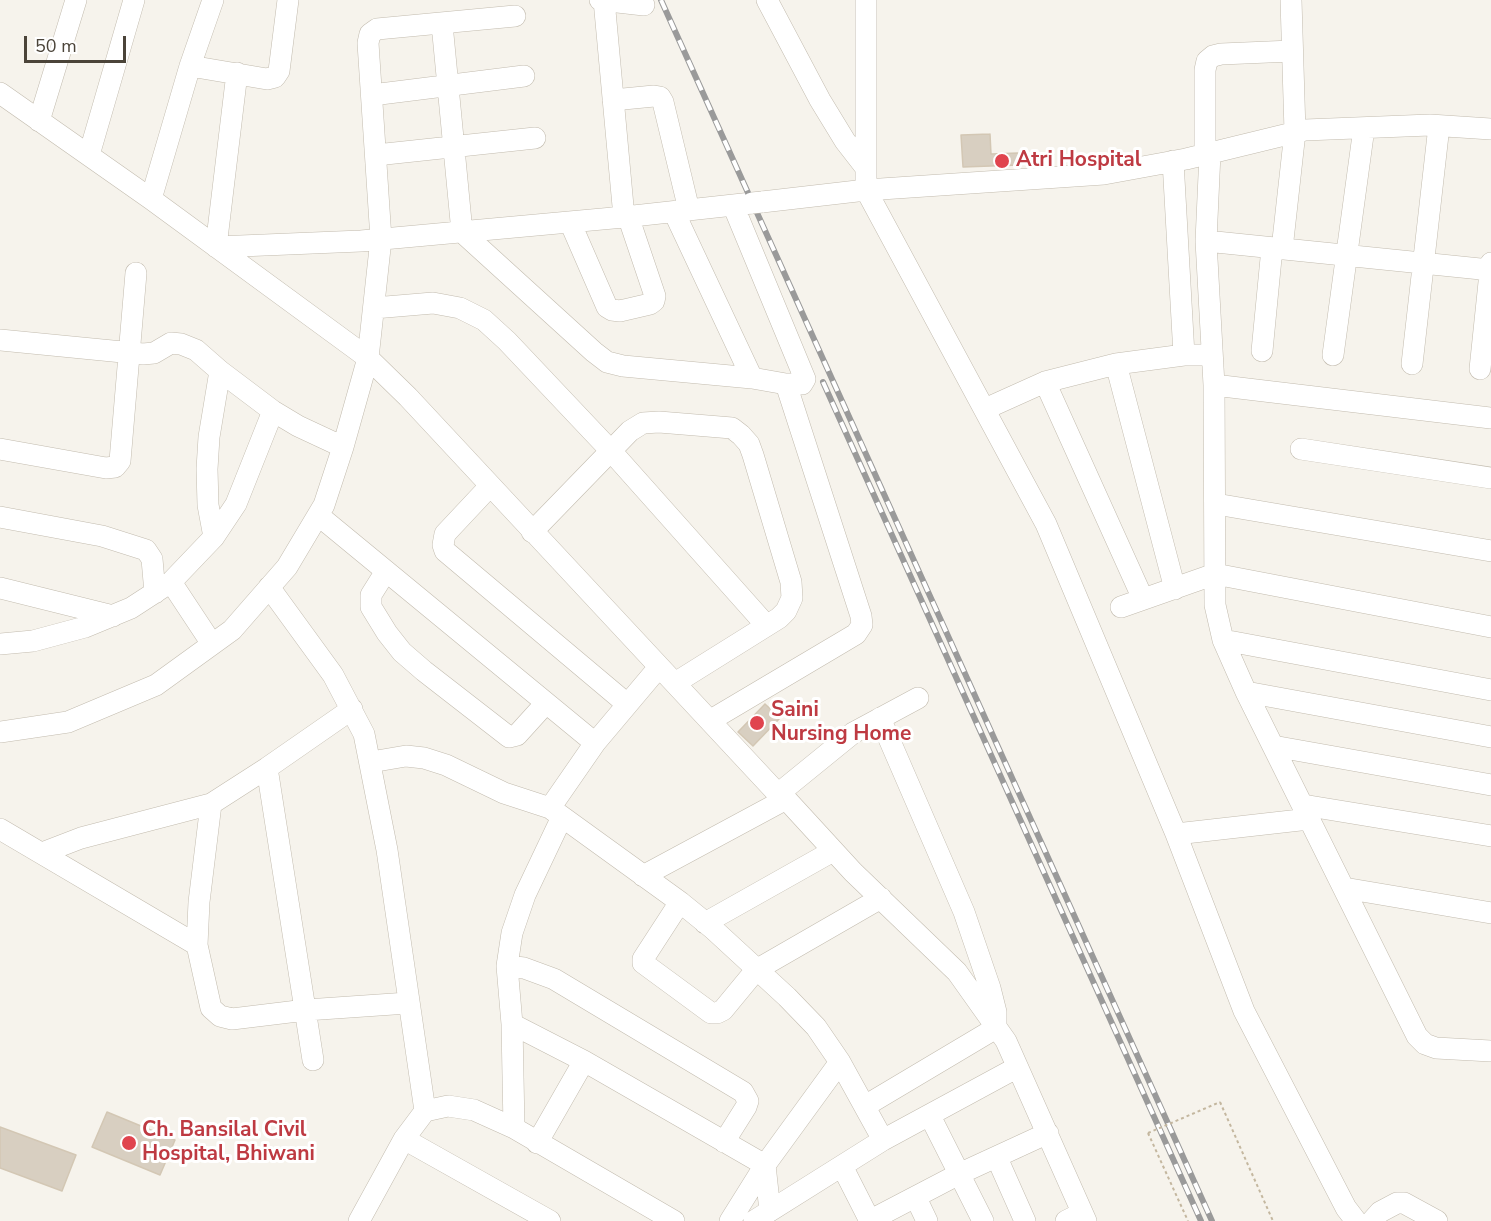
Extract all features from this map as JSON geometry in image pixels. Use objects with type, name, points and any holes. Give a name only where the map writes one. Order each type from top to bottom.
[{"type":"street","points":[[39,121],[76,0]]},
{"type":"street","points":[[89,155],[134,0]]},
{"type":"street","points":[[151,199],[190,66],[213,0]]},
{"type":"street","points":[[190,66],[267,79],[275,77],[279,71],[288,0]]},
{"type":"street","points":[[600,0],[644,5]]},
{"type":"street","points":[[570,222],[608,307],[620,311],[654,301],[656,296],[626,217],[604,0]]},
{"type":"street","points":[[767,0],[820,100],[845,141],[866,168]]},
{"type":"street","points":[[855,192],[866,168],[866,0]]},
{"type":"street","points":[[1262,351],[1295,132],[1291,0]]},
{"type":"street","points":[[0,732],[68,722],[156,685],[232,630],[287,567],[324,505],[344,447],[368,358],[381,239],[368,43],[370,34],[377,29],[515,16]]},
{"type":"street","points":[[442,24],[462,232],[607,362],[623,366],[802,384],[805,379],[733,205]]},
{"type":"street","points":[[1292,51],[1221,54],[1212,56],[1207,61],[1205,69],[1208,153],[1206,241],[1214,386],[1215,605],[1223,640],[1246,692],[1417,1036],[1425,1044],[1436,1048],[1491,1051]]},
{"type":"street","points":[[216,247],[237,74]]},
{"type":"street","points":[[372,95],[524,76]]},
{"type":"street","points":[[0,93],[151,199],[368,358],[408,397],[833,851],[957,972],[1006,1041],[1016,1068],[1048,1133],[1078,1218]]},
{"type":"street","points":[[613,100],[660,97],[666,112],[681,211],[752,378]]},
{"type":"street","points":[[216,247],[381,239],[626,217],[855,192],[1104,174],[1173,161],[1305,130],[1439,126],[1491,129]]},
{"type":"street","points":[[1412,364],[1439,126]]},
{"type":"street","points":[[1334,355],[1364,128]]},
{"type":"street","points":[[376,155],[535,138]]},
{"type":"street","points":[[1173,161],[1184,355]]},
{"type":"street","points":[[855,192],[985,409],[1046,524],[1176,834],[1244,1011],[1346,1208],[1356,1221]]},
{"type":"street","points":[[1206,241],[1491,270]]},
{"type":"street","points":[[1480,369],[1491,262]]},
{"type":"street","points":[[0,449],[106,468],[115,467],[120,461],[136,273]]},
{"type":"street","points":[[374,308],[433,303],[460,308],[484,320],[507,341],[611,451],[766,625]]},
{"type":"street","points":[[0,339],[143,354],[154,353],[171,343],[181,344],[196,350],[273,411],[298,426],[344,447]]},
{"type":"street","points":[[985,409],[1045,382],[1116,364],[1184,355],[1212,355]]},
{"type":"street","points":[[1116,364],[1175,589]]},
{"type":"street","points":[[214,537],[208,505],[207,469],[209,437],[220,371]]},
{"type":"street","points":[[1045,382],[1143,599]]},
{"type":"street","points":[[711,720],[855,634],[862,625],[786,384]]},
{"type":"street","points":[[1214,386],[1491,418]]},
{"type":"street","points":[[0,644],[33,641],[85,627],[131,608],[163,587],[214,537],[236,504],[273,411]]},
{"type":"street","points":[[532,532],[630,431],[643,423],[659,422],[732,428],[741,435],[749,444],[753,455],[791,582],[792,598],[786,611],[675,683]]},
{"type":"street","points":[[1301,449],[1491,478]]},
{"type":"street","points":[[490,486],[445,534],[442,545],[445,551],[627,704]]},
{"type":"street","points":[[1216,504],[1491,551]]},
{"type":"street","points":[[318,515],[595,743]]},
{"type":"street","points":[[0,517],[102,536],[146,550],[163,587],[212,644]]},
{"type":"street","points":[[386,571],[371,595],[371,607],[402,652],[424,671],[509,738],[518,735],[546,703]]},
{"type":"street","points":[[1121,607],[1215,574],[1491,627]]},
{"type":"street","points":[[268,587],[333,675],[364,734],[387,850],[425,1111]]},
{"type":"street","points":[[0,588],[113,616]]},
{"type":"street","points":[[1223,640],[1491,690]]},
{"type":"street","points":[[514,1128],[512,1024],[507,966],[512,933],[556,812],[595,743],[659,667]]},
{"type":"street","points":[[1246,692],[1491,737]]},
{"type":"street","points":[[643,876],[782,797],[853,733],[918,698]]},
{"type":"street","points":[[42,853],[81,838],[129,824],[178,814],[211,804],[352,709]]},
{"type":"street","points":[[880,718],[964,912],[990,988],[996,1012],[996,1028]]},
{"type":"street","points":[[1274,746],[1491,784]]},
{"type":"street","points":[[370,762],[406,756],[424,758],[446,765],[504,793],[556,812],[680,902],[787,997],[816,1027],[840,1062],[883,1140]]},
{"type":"street","points":[[267,768],[313,1060]]},
{"type":"street","points":[[211,804],[199,902],[197,945],[211,1008],[220,1016],[232,1019],[306,1010],[408,1002]]},
{"type":"street","points":[[1176,834],[1306,812],[1491,836]]},
{"type":"street","points":[[0,829],[197,945]]},
{"type":"street","points":[[705,923],[833,851]]},
{"type":"street","points":[[1344,888],[1491,913]]},
{"type":"street","points":[[680,902],[643,959],[645,966],[711,1013],[717,1013],[723,1010],[756,970],[880,898]]},
{"type":"street","points":[[507,966],[524,968],[554,979],[743,1092],[748,1101],[746,1107],[724,1142]]},
{"type":"street","points":[[512,1024],[584,1061],[765,1166]]},
{"type":"street","points":[[865,1106],[996,1028]]},
{"type":"street","points":[[537,1143],[584,1061]]},
{"type":"street","points":[[730,1221],[765,1166],[840,1062]]},
{"type":"street","points":[[762,1216],[883,1140],[1016,1068]]},
{"type":"street","points":[[359,1221],[404,1139],[425,1111],[448,1106],[474,1110],[514,1128],[674,1221]]},
{"type":"street","points":[[930,1116],[983,1221]]},
{"type":"street","points":[[842,1166],[870,1221],[959,1174],[1048,1133]]},
{"type":"street","points":[[404,1139],[549,1221]]},
{"type":"street","points":[[997,1158],[1025,1221]]},
{"type":"street","points":[[762,1216],[765,1166]]},
{"type":"street","points":[[916,1198],[927,1221]]},
{"type":"street","points":[[1372,1221],[1380,1212],[1396,1203],[1404,1203],[1437,1221]]},
{"type":"path","points":[[1188,1221],[1148,1132],[1220,1102],[1273,1221]]},
{"type":"building","points":[[990,134],[991,154],[1018,153],[1019,165],[963,167],[961,135]]},
{"type":"building","points":[[765,704],[780,718],[753,746],[738,732]]},
{"type":"building","points":[[107,1112],[175,1140],[160,1175],[92,1147]]},
{"type":"building","points":[[0,1127],[76,1155],[62,1191],[0,1168]]},
{"type":"railway","points":[[661,0],[1212,1221]]},
{"type":"railway","points":[[823,382],[1201,1221]]},
{"type":"place","name":"Atri Hospital","points":[[1002,161]]},
{"type":"place","name":"Saini Nursing Home","points":[[757,723]]},
{"type":"place","name":"Ch. Bansilal Civil Hospital, Bhiwani","points":[[129,1143]]}]
